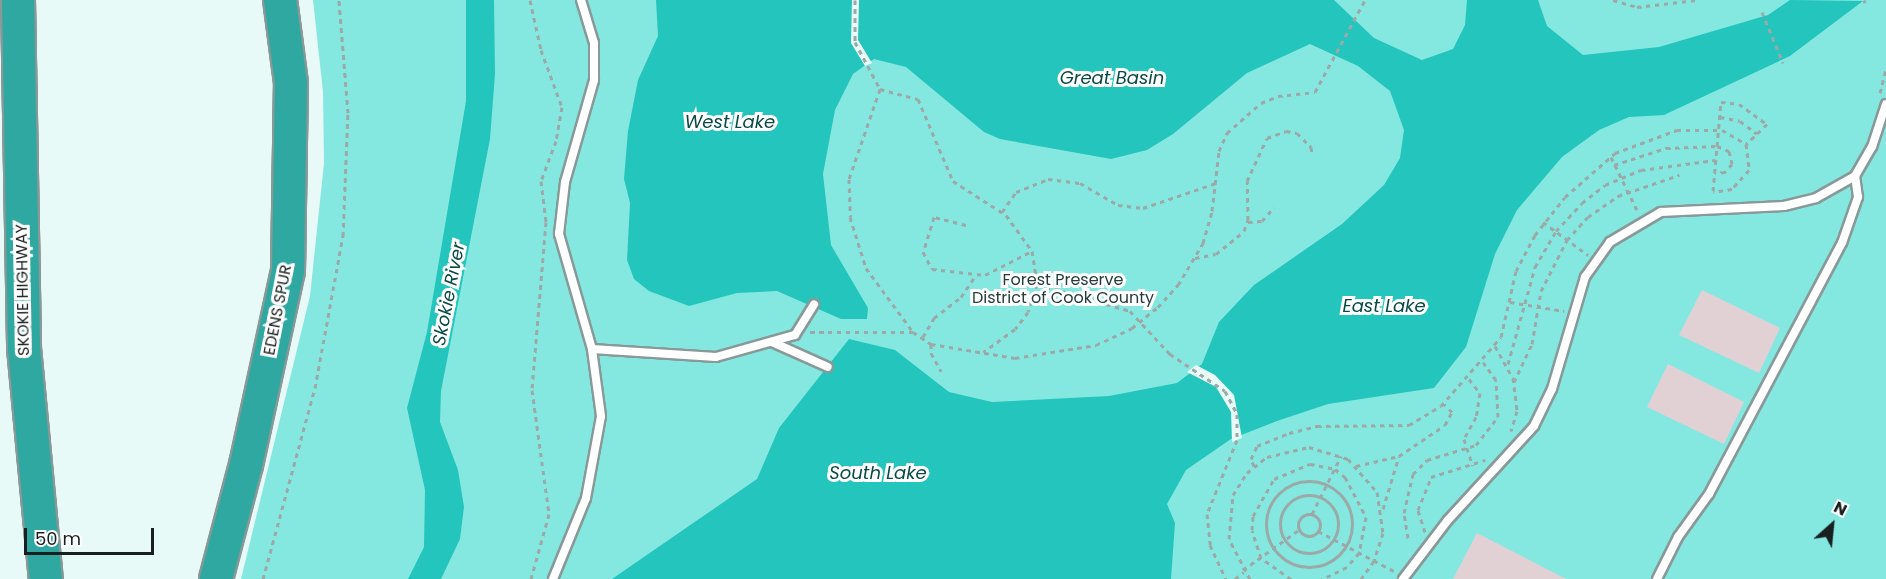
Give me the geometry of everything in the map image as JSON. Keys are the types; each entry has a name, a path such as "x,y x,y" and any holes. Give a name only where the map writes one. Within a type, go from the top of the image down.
{"highway":[{"name":"SKOKIE HIGHWAY","path":"18,0 24,348 46,579"},
{"name":"EDENS SPUR","path":"216,579 246,465 288,271 291,83 280,0"}],"lane":[{"path":"553,579 586,498 598,438 600,396 592,349 559,234 561,201 594,80 594,43 581,0"},
{"path":"1403,579 1448,520 1534,426 1552,389 1585,277 1610,242 1661,212 1803,203 1855,176 1872,147 1882,101"},
{"path":"1657,579 1709,494 1842,243 1858,197 1855,176"},
{"path":"592,349 699,358 795,335 814,304"},
{"path":"772,342 828,367"}],"path":[{"path":"263,579 315,388 343,236 348,113 339,0"},
{"path":"530,0 541,50 562,106 556,141 541,181 546,222 532,390 549,514 531,579"},
{"path":"855,0 855,42 880,88 854,158 850,217 867,268 913,332"},
{"path":"795,335 823,330 913,332 932,344 1015,358 1058,355 1096,345 1143,321 1178,285 1195,258 1210,220 1223,141 1245,116 1278,96 1316,92 1365,0"},
{"path":"1613,0 1637,7 1696,0"},
{"path":"1762,12 1783,63"},
{"path":"1882,101 1886,69"},
{"path":"880,88 918,99 953,181 1002,212 1032,252 1037,284 1023,319 983,352"},
{"path":"1724,199 1711,199 1721,102 1739,104 1767,124 1746,144"},
{"path":"1720,117 1740,122 1757,134"},
{"path":"1254,466 1251,459 1257,446 1289,433 1317,426 1409,425 1444,404 1495,346 1510,302 1516,271 1544,222 1611,158 1655,135 1718,130 1746,144"},
{"path":"1195,258 1227,247 1248,222 1247,181 1267,138 1286,131 1297,133 1311,147 1312,155"},
{"path":"1713,192 1742,182 1749,170 1746,144"},
{"path":"1614,165 1666,148 1717,146 1729,151 1732,164 1725,172 1714,173"},
{"path":"1611,158 1638,213"},
{"path":"1508,364 1517,342 1523,304 1535,267 1556,231 1594,192 1621,178 1662,164 1716,160"},
{"path":"1514,382 1532,344 1538,307 1547,276 1568,240 1588,217 1628,191 1679,175"},
{"path":"1002,212 1016,192 1048,179 1080,183 1118,205 1143,208 1216,183"},
{"path":"1248,222 1262,221 1274,207"},
{"path":"1631,216 1645,210"},
{"path":"966,225 934,217 923,256 932,269 975,276 997,271 1032,252"},
{"path":"1544,222 1588,255"},
{"path":"1584,262 1593,248"},
{"path":"923,337 934,318 961,297 975,276"},
{"path":"1037,284 1117,304 1143,321 1154,337 1181,363 1216,381 1232,403 1237,440 1215,486 1207,530 1216,562 1226,579"},
{"path":"1562,321 1566,301"},
{"path":"1510,302 1564,311"},
{"path":"932,344 941,371"},
{"path":"1495,346 1508,364 1514,382 1517,411 1507,438"},
{"path":"1408,538 1404,513 1413,474 1427,460 1467,449 1489,433 1500,407 1496,380 1483,362"},
{"path":"1469,378 1480,393 1476,417 1464,439 1473,466"},
{"path":"1356,466 1399,456 1445,425 1452,412 1444,404"},
{"path":"1250,579 1243,571 1229,539 1228,517 1233,495 1254,466 1295,448 1323,449 1341,456 1356,466 1377,492 1382,510 1383,533 1374,561 1361,579"},
{"path":"1434,524 1424,534 1418,510 1423,488 1439,472 1473,466 1490,455"},
{"path":"1300,529 1300,519 1312,514 1341,456"},
{"path":"1382,510 1399,456"},
{"path":"1291,579 1261,558 1252,530 1264,489 1300,465 1335,469 1363,504 1367,530 1359,553 1347,567 1322,579"},
{"path":"1303,480 1328,483 1342,496 1351,517 1345,546 1332,559 1312,567 1288,562 1272,549 1267,521 1274,500 1303,480"},
{"path":"1305,494 1322,495 1336,517 1332,539 1311,553 1294,550 1284,541 1281,524 1287,507 1305,494"},
{"path":"1312,514 1319,521 1318,531"},
{"path":"1235,579 1300,529"},
{"path":"1300,529 1308,535 1318,531"},
{"path":"1318,531 1394,571"},
{"path":"1393,579 1403,564"}],"green space":[{"name":"Forest Preserve District of Cook County","path":"313,0 1886,0 1886,579 241,579 310,296 324,163 323,92"}],"water":[{"name":"Skokie River","path":"466,0 494,0 495,74 490,139 441,391 440,422 458,470 464,507 460,539 441,579 408,579 424,547 425,490 407,408 427,332 466,101"},
{"path":"656,0 1334,0 1374,38 1422,60 1453,49 1465,25 1467,0 1538,0 1547,26 1583,55 1659,47 1768,15 1790,0 1863,1 1790,56 1664,115 1629,117 1599,130 1562,157 1517,210 1495,254 1466,347 1434,388 1328,404 1231,439 1186,470 1167,504 1175,523 1171,579 612,579 757,479 779,428 849,339 895,350 949,392 992,402 1109,396 1177,383 1202,364 1219,322 1254,285 1342,224 1384,185 1400,158 1404,130 1390,91 1358,66 1310,44 1247,73 1173,134 1147,150 1111,159 1000,139 984,132 906,67 874,59 853,74 835,110 823,174 831,245 868,308 867,319 841,319 777,291 737,293 689,306 649,291 634,279 627,260 630,203 624,179 628,131 638,80 658,36"}],"pier":[{"path":"852,0 859,0 858,40 872,63 865,66 851,43"},
{"path":"1196,365 1215,375 1234,395 1242,438 1232,442 1231,412 1216,387 1187,372"}],"building":[{"path":"1702,290 1780,328 1759,373 1679,335"},
{"path":"1668,364 1744,402 1724,444 1647,407"},
{"path":"1477,533 1566,579 1453,579"}],"water label":[{"name":"Great Basin","path":"1112,78"},
{"name":"West Lake","path":"730,122"},
{"name":"East Lake","path":"1384,306"},
{"name":"South Lake","path":"878,473"}]}
